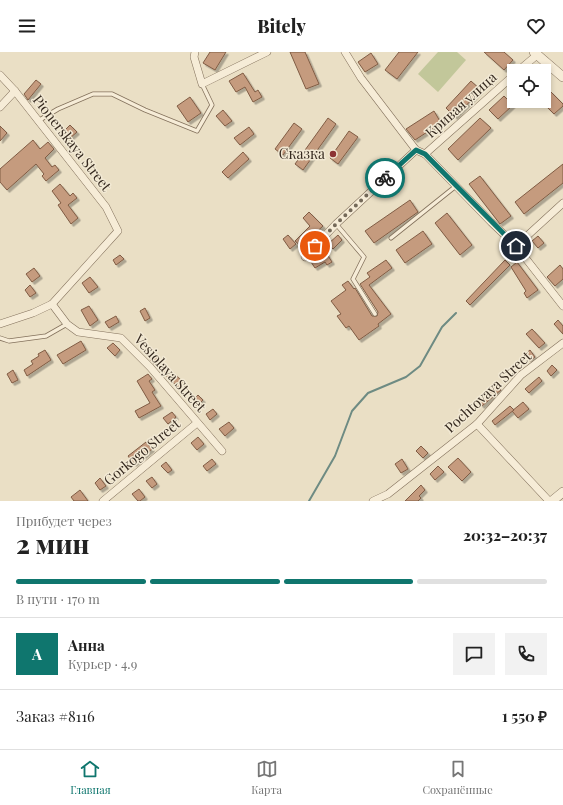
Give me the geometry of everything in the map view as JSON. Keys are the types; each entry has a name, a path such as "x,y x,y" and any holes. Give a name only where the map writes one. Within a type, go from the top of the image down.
{"street":[{"path":"195,52 194,57 202,84 267,52"},
{"path":"344,52 361,78 416,150 425,154 516,246 563,306"},
{"path":"535,53 563,77"},
{"name":"Кривая улица","path":"525,64 535,53"},
{"name":"Pionerskaya Street","path":"0,75 15,91 106,207 118,231 52,304"},
{"name":"Кривая улица","path":"425,154 507,81"},
{"path":"0,107 15,91"},
{"name":"Кривая улица","path":"305,257 336,224 416,150"},
{"path":"516,246 563,203"},
{"path":"0,324 33,313 52,304"},
{"name":"Vesiolaya Street","path":"52,304 67,324 78,332 121,338 150,367 222,451"},
{"name":"Pochtovaya Street","path":"373,501 388,494 477,424 521,375 563,343"},
{"name":"Gorkogo Street","path":"103,501 197,423"},
{"path":"477,424 550,501 563,492"}],"lane":[{"path":"38,121 58,109 93,94 112,94 145,110 197,131 212,105 202,84"},
{"path":"391,238 456,186"},
{"path":"336,224 364,257 353,278 375,314"},
{"path":"0,338 9,341 46,336 67,324"}],"green space":[{"path":"438,52 457,52 466,60 438,92 418,74"}],"building":[{"path":"210,52 226,52 215,70 203,63"},
{"path":"290,52 305,52 319,84 306,89"},
{"path":"399,52 418,52 397,79 385,70"},
{"path":"484,52 504,52 513,60 509,64 507,64 504,70"},
{"path":"371,53 378,64 365,72 358,62"},
{"path":"243,73 255,92 258,90 262,97 253,102 245,87 236,92 229,81"},
{"path":"36,80 41,84 28,100 24,94"},
{"path":"471,81 481,90 455,117 446,108"},
{"path":"551,92 563,104 563,106 554,114 548,108 551,108"},
{"path":"504,96 507,99 507,108 510,108 498,119 489,110"},
{"path":"190,97 201,113 188,122 177,106"},
{"path":"223,110 232,121 225,126 216,116"},
{"path":"434,111 441,123 415,140 406,129"},
{"path":"328,118 336,124 303,170 295,164"},
{"path":"480,118 491,128 458,160 448,149"},
{"path":"294,123 302,129 283,155 275,149"},
{"path":"70,125 77,132 69,139 62,133"},
{"path":"0,126 7,133 0,141"},
{"path":"249,127 254,134 240,145 234,138"},
{"path":"349,131 358,137 338,164 330,158"},
{"path":"33,140 40,149 48,142 54,149 45,158 52,167 55,165 59,170 46,181 42,176 44,174 36,164 7,190 0,182 0,169"},
{"path":"243,152 249,159 228,178 222,172"},
{"path":"563,164 563,183 524,214 515,202"},
{"path":"480,176 511,216 500,224 469,184"},
{"path":"60,184 70,196 73,193 77,198 68,205 78,218 71,224 58,205 61,203 52,191"},
{"path":"410,200 418,212 374,243 365,231"},
{"path":"309,212 323,226 311,237 312,239 303,248 295,241 310,226 303,218"},
{"path":"447,213 472,245 460,255 435,223"},
{"path":"423,231 432,244 405,263 396,250"},
{"path":"288,235 296,244 290,249 283,239"},
{"path":"338,235 342,240 333,249 328,244"},
{"path":"538,236 544,243 538,248 532,241"},
{"path":"325,251 332,262 327,265 325,262 315,268 311,262"},
{"path":"120,255 124,259 116,265 113,260"},
{"path":"386,260 392,268 369,285 391,314 378,324 379,326 359,340 349,326 346,328 337,316 341,314 331,301 346,290 342,285 348,281 354,289 355,288 372,316 377,316 378,312 360,284 370,277 367,273"},
{"path":"505,260 510,265 470,305 466,301"},
{"path":"517,262 538,290 527,298 524,293 526,291 511,267"},
{"path":"560,265 563,269 563,279 555,286 547,277"},
{"path":"34,268 40,276 32,282 26,274"},
{"path":"90,277 98,287 89,293 82,283"},
{"path":"30,285 36,293 30,297 25,290"},
{"path":"89,306 98,320 90,326 81,310"},
{"path":"145,308 150,318 145,321 140,311"},
{"path":"116,316 119,322 109,328 105,322"},
{"path":"558,320 563,326 563,334 554,324"},
{"path":"532,329 545,343 539,348 526,334"},
{"path":"81,341 86,350 63,364 57,355"},
{"path":"113,343 120,350 115,356 107,348"},
{"path":"45,350 51,360 27,376 24,370 33,364 31,361 39,356 38,354"},
{"path":"530,350 535,357 530,361 525,354"},
{"path":"155,355 162,366 164,364 184,383 179,388 151,361 150,359"},
{"path":"552,365 557,370 551,376 547,371"},
{"path":"13,370 18,380 12,383 7,374"},
{"path":"148,374 152,379 149,381 155,390 152,392 161,406 139,418 135,411 150,403 137,381"},
{"path":"539,377 542,381 529,393 525,389"},
{"path":"494,383 501,390 482,406 478,402 488,392 486,390"},
{"path":"198,395 203,400 197,406 192,401"},
{"path":"523,402 529,409 518,418 512,411"},
{"path":"510,406 514,410 495,425 492,421"},
{"path":"213,409 217,414 210,420 206,414"},
{"path":"172,412 176,417 168,424 163,418"},
{"path":"229,422 234,428 225,436 219,429"},
{"path":"198,437 204,444 197,450 191,443"},
{"path":"146,442 152,449 134,464 128,456"},
{"path":"421,446 428,453 423,458 416,451"},
{"path":"458,458 471,472 462,481 448,467"},
{"path":"212,459 216,464 207,471 203,466"},
{"path":"402,459 408,469 401,473 395,464"},
{"path":"166,462 172,470 168,473 161,466"},
{"path":"438,466 444,472 435,480 430,474"},
{"path":"152,477 157,484 152,488 146,481"},
{"path":"100,478 106,486 100,490 95,483"},
{"path":"421,485 425,490 419,496 421,498 418,501 405,501"},
{"path":"139,489 145,497 138,501 132,494"},
{"path":"80,490 88,501 74,501 71,497"}],"waterway":[{"path":"309,501 335,456 352,411 368,393 406,377 420,366 442,327 456,313"}],"way so far":[{"path":"315,246 385,178"}],"place":[{"name":"Сказка","path":"333,154"}],"route":[{"path":"385,178 416,150 425,154 516,246"}]}
